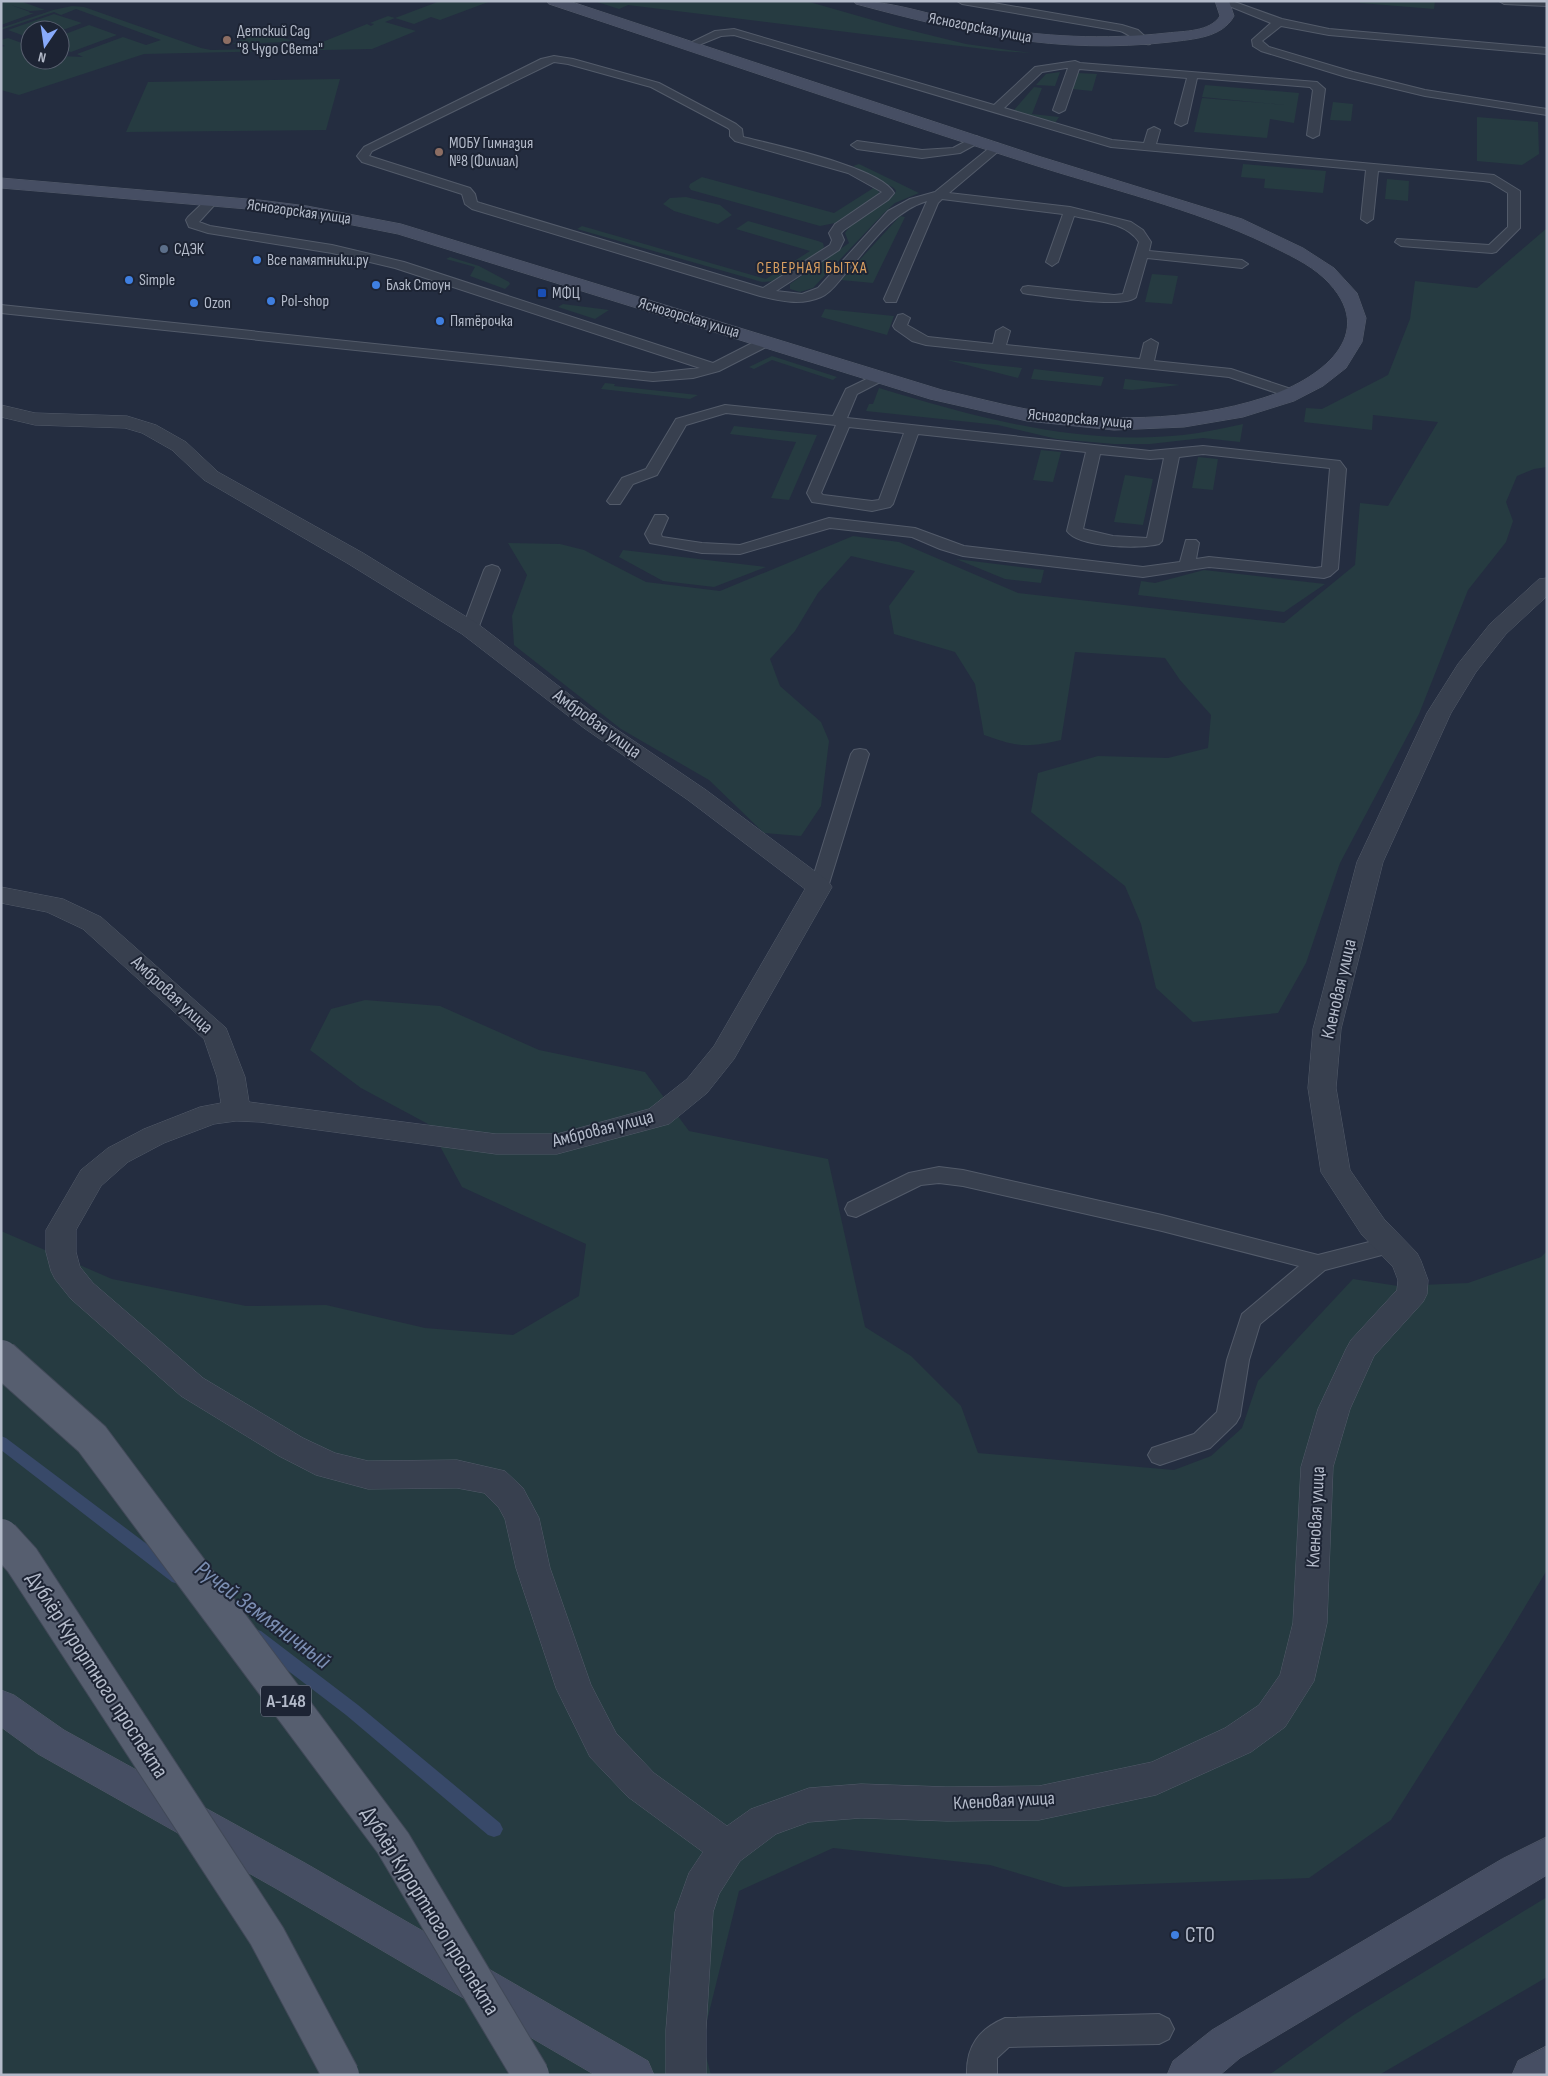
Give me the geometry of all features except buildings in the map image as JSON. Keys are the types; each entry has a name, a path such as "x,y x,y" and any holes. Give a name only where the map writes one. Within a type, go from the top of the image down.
{"main road":[{"name":"Дублёр Курортного проспекта","path":"1,1358 92,1439 387,1835 531,2075"},
{"name":"Дублёр Курортного проспекта","path":"1,1537 22,1560 267,1936 341,2075"}],"street":[{"name":"Ясногорская улица","path":"1,183 307,211 400,229 936,395 1027,415 1114,424 1184,421 1243,411 1292,394 1316,382 1339,364 1353,342 1356,318 1348,294 1328,272 1297,252 1236,223 997,147 554,1"},
{"name":"Ясногорская улица","path":"861,1 950,25 1013,37 1069,43 1107,44 1146,42 1190,35 1217,27 1226,20 1227,16 1222,1"},
{"name":"Амбровая улица","path":"1,412 35,419 127,422 149,428 178,446 211,476 355,558 470,629 592,724 697,795 819,887 724,1052 697,1086 659,1117 557,1144 496,1144 260,1112 236,1112 231,1077 216,1036 169,992 92,922 54,906 1,895"},
{"name":"Кленовая улица","path":"686,2075 686,2030 694,1912 703,1886 727,1848 764,1822 810,1805 861,1801 948,1804 1039,1803 1156,1778 1238,1740 1272,1716 1296,1681 1310,1624 1317,1467 1334,1409 1362,1349 1412,1294 1413,1280 1406,1261 1373,1227 1336,1172 1330,1147 1322,1088 1327,1029 1370,862 1440,713 1466,669 1498,628 1547,584"},
{"path":"236,1112 210,1114 154,1136 118,1155 91,1178 61,1230 61,1252 66,1270 82,1291 192,1387 298,1451 328,1466 368,1475 458,1474 493,1481 511,1498 522,1518 534,1568 574,1688 603,1745 641,1785 727,1848"},
{"path":"1,1706 51,1742 292,1876 634,2075"},
{"path":"1187,2075 1226,2044 1531,1864"},
{"path":"1532,2075 1547,2066"}],"lane":[{"path":"962,1 1027,14 1122,28 1134,32 1146,42"},
{"path":"1222,1 1279,22 1329,32 1547,51"},
{"path":"1504,1 1547,2"},
{"path":"1279,22 1257,40 1258,44 1265,49 1350,74 1426,93 1547,112"},
{"path":"689,46 718,33 734,32 1112,144 1372,167 1431,167 1489,178 1513,189 1514,228 1494,248 1487,250 1401,242"},
{"path":"765,293 835,247 838,240 835,233 840,227 884,197 888,192 886,189 852,170 739,139 736,136 736,129 655,85 562,60 545,61 364,152 363,156 366,159 466,191 469,194 471,204 476,206 765,293 791,298 815,296 823,291 892,214 905,204 924,197 939,195 1070,211 1128,225 1139,233 1144,242 1130,297 1114,299 1028,290"},
{"path":"995,110 1041,68 1075,64 1305,83 1318,86 1320,89 1313,136"},
{"path":"1059,110 1075,64"},
{"path":"1181,123 1193,74"},
{"path":"1065,130 1070,118"},
{"path":"1149,147 1154,130"},
{"path":"857,145 922,154 956,151 976,140"},
{"path":"1240,155 1243,142"},
{"path":"891,299 932,202 997,147"},
{"path":"1339,164 1340,151"},
{"path":"1367,219 1372,167"},
{"path":"212,201 192,220 193,224 208,229 332,249 399,265 714,368"},
{"path":"1052,262 1070,211"},
{"path":"1142,254 1242,264"},
{"path":"1,309 628,375 694,374 714,368 766,342"},
{"path":"903,318 900,326 921,340 1238,374 1292,394"},
{"path":"998,349 1003,331"},
{"path":"1146,364 1151,343"},
{"path":"879,377 851,392 814,493 817,498 872,506 885,504 913,429"},
{"path":"615,501 627,481 648,474 655,469 678,426 686,421 725,409 1150,455 1212,450 1328,462 1335,464 1339,469 1328,572 1314,573 1222,562 1143,572 1020,550 954,550 916,528 829,522 749,548 727,550 655,540 653,534 660,518"},
{"path":"1094,449 1075,531 1086,536 1139,543 1154,541 1172,454"},
{"path":"1187,565 1191,543"},
{"path":"470,629 492,570"},
{"path":"819,887 860,754"},
{"path":"856,1209 917,1178 939,1176 963,1178 1162,1223 1318,1263"},
{"path":"1160,1455 1202,1441 1228,1416 1238,1360 1250,1320 1318,1263 1389,1245"},
{"path":"982,2075 981,2062 989,2042 1005,2033 1159,2029"}],"green space":[{"path":"1,1 20,1 45,10 30,11 11,5 29,13 34,13 1,25 1,4 4,2"},
{"path":"440,1 491,1 440,20 431,17 414,24 395,18"},
{"path":"594,1 806,1 966,44 1031,53 1000,51 628,5 619,9"},
{"path":"1360,1 1435,1 1434,9 1360,3"},
{"path":"72,6 84,7 211,50 300,48 325,41 367,24 371,26 374,24 370,23 388,16 395,18 385,22 416,31 372,49 144,54 19,95 1,90 1,47 5,46 1,44 1,40 8,38 20,42 20,70 70,70 70,56 83,57 77,54 123,37 146,45 161,40 76,9 61,15 54,12 30,20 24,20"},
{"path":"54,14 82,23 70,27 70,20 37,20"},
{"path":"20,21 20,24 1,30 1,28"},
{"path":"89,25 117,35 71,52 70,32"},
{"path":"20,26 20,34 8,30"},
{"path":"263,34 291,40 286,42 232,44 249,36"},
{"path":"1060,72 1055,86 1036,85 1046,74"},
{"path":"1078,73 1097,74 1092,91 1072,89"},
{"path":"340,79 326,130 126,132 148,82"},
{"path":"1205,85 1299,93 1294,123 1270,119 1267,138 1194,132 1202,98 1286,105 1202,97"},
{"path":"1034,87 1042,88 1032,114 1059,117 1055,123 1020,114 1014,110"},
{"path":"1333,102 1353,104 1351,121 1330,120"},
{"path":"1477,117 1538,122 1539,154 1522,165 1477,161"},
{"path":"859,164 919,193 895,203 813,288 800,292 790,289 790,284 849,243 845,233 851,225 894,195 896,191 894,188 853,166"},
{"path":"1243,164 1326,171 1323,193 1264,188 1265,179 1241,177"},
{"path":"702,177 834,213 875,187 879,192 878,195 835,223 820,226 691,190 690,184"},
{"path":"1387,179 1409,181 1408,201 1385,199"},
{"path":"686,197 720,205 732,215 718,224 674,211 663,204 670,198"},
{"path":"900,216 905,217 873,283 841,280"},
{"path":"748,221 818,241 823,243 824,247 821,251 776,281 762,282 577,229 582,226 766,279 810,251 736,229"},
{"path":"1547,228 1547,467 1534,469 1517,476 1506,502 1513,521 1506,542 1468,590 1419,714 1340,863 1306,963 1278,1013 1193,1022 1156,988 1141,924 1125,886 1031,812 1038,773 1098,756 1168,758 1208,748 1211,715 1180,680 1165,658 1075,652 1061,740 1022,745 996,739 984,735 975,684 955,652 894,634 889,606 915,571 851,556 818,593 795,631 770,659 780,686 821,722 829,741 821,806 801,836 764,833 709,780 621,729 514,645 512,616 527,575 508,543 560,544 584,550 646,582 720,591 853,536 899,542 1018,593 1284,623 1355,565 1360,503 1388,506 1438,422 1373,415 1372,430 1304,422 1306,408 1322,409 1388,375 1410,319 1415,281 1477,288"},
{"path":"450,257 479,266 510,284 505,289 470,276 475,267 446,259"},
{"path":"1152,274 1178,276 1172,304 1145,302"},
{"path":"563,304 609,310 595,319 558,307"},
{"path":"825,309 894,316 887,335 821,317"},
{"path":"772,356 837,377 833,380 772,360 754,369 749,367"},
{"path":"947,360 1022,368 1018,378"},
{"path":"1034,369 1104,377 1101,386 1031,379"},
{"path":"1125,379 1180,385 1132,390 1123,389"},
{"path":"605,383 615,384 614,386 698,395 690,399 601,389"},
{"path":"879,388 991,419 1067,433 1106,437 1190,434 1243,424 1240,442 1203,438 1150,444 1114,444 1057,439 998,425 866,411 869,404 873,404"},
{"path":"734,426 817,435 789,500 771,498 796,442 730,434"},
{"path":"1041,450 1061,452 1053,482 1033,480"},
{"path":"1198,457 1218,459 1213,490 1192,488"},
{"path":"1125,475 1153,479 1143,525 1114,522"},
{"path":"623,550 766,567 714,587 663,581 619,557"},
{"path":"956,559 1044,570 1041,583 1005,579"},
{"path":"1204,570 1325,584 1284,612 1138,595 1141,581 1155,583"},
{"path":"365,1000 440,1006 539,1050 645,1072 689,1131 828,1159 865,1327 911,1356 961,1406 978,1453 1174,1470 1211,1456 1242,1428 1258,1381 1353,1279 1398,1286 1468,1283 1541,1257 1547,1251 1547,1570 1391,1820 1309,1878 1064,1887 990,1865 833,1848 739,1891 702,2041 711,2075 1,2075 1,1231 112,1279 246,1306 326,1305 425,1328 513,1335 579,1296 586,1244 462,1187 428,1124 361,1088 310,1050 331,1009"},
{"path":"1547,1897 1547,1977 1379,2075 1269,2075 1352,2016"}],"waterway":[{"name":"Ручей Земляничный","path":"1,1442 178,1577"},
{"name":"Ручей Земляничный","path":"255,1636 352,1710 494,1829"}],"place":[{"name":"Детский Сад \"8 Чудо Света\"","path":"227,40"},
{"name":"МОБУ Гимназия №8 (Филиал)","path":"439,152"},
{"name":"СДЭК","path":"164,249"},
{"name":"Все памятники.ру","path":"257,260"},
{"name":"Simple","path":"129,280"},
{"name":"Блэк Стоун","path":"376,285"},
{"name":"МФЦ","path":"542,293"},
{"name":"Pol-shop","path":"271,301"},
{"name":"Ozon","path":"194,303"},
{"name":"Пятёрочка","path":"440,321"},
{"name":"СТО","path":"1175,1935"}],"district":[{"name":"СЕВЕРНАЯ БЫТХА","path":"812,268"}]}
